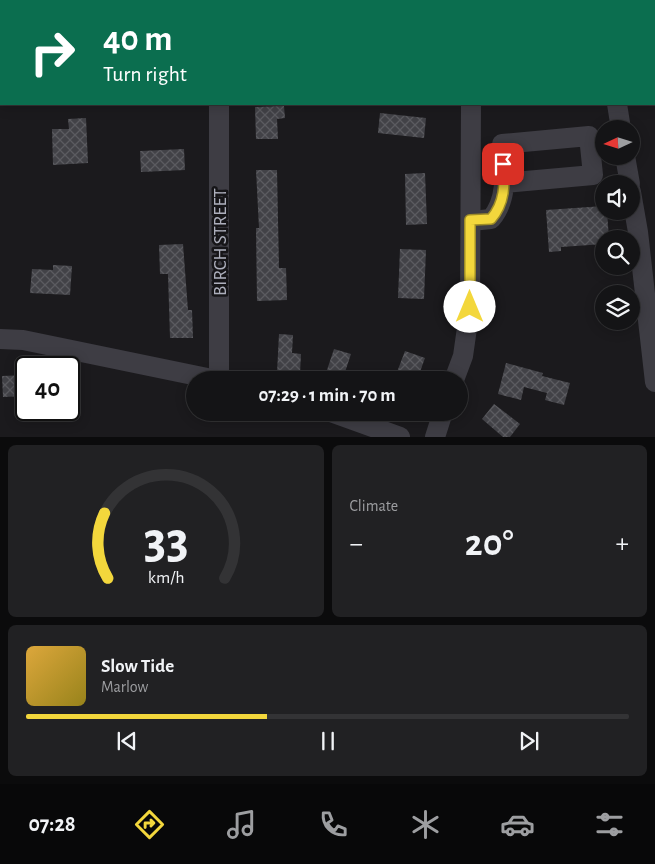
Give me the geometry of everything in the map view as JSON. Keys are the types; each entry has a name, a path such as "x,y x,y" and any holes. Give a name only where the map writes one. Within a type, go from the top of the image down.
{"street":[{"name":"BIRCH STREET","path":"218,371 219,105"},
{"path":"457,371 462,356 470,307 471,105"},
{"path":"617,105 620,120"},
{"path":"470,220 491,219 498,211 504,183 502,144 589,136 593,176 504,183"},
{"path":"636,220 655,382"},
{"path":"0,339 23,340 186,373"},
{"path":"357,421 400,436"},
{"path":"435,436 440,421"}],"building":[{"path":"284,106 285,118 277,119 278,139 256,139 255,107"},
{"path":"380,113 426,118 424,138 378,133"},
{"path":"86,118 88,163 53,165 52,129 69,129 68,119"},
{"path":"184,149 185,170 141,172 140,151"},
{"path":"256,170 277,170 279,268 286,268 287,300 257,301 256,228 259,228"},
{"path":"425,173 427,224 406,225 405,174"},
{"path":"595,207 595,220 608,220 608,230 595,230 595,245 561,247 561,251 549,252 546,210"},
{"path":"183,244 188,310 192,310 193,338 170,338 168,274 160,274 159,245"},
{"path":"400,249 426,250 424,299 398,298"},
{"path":"53,265 72,266 70,295 30,293 32,269 53,270"},
{"path":"279,334 293,335 292,353 301,354 300,371 277,371"},
{"path":"334,349 351,354 345,371 327,370"},
{"path":"405,351 425,358 420,371 397,371"},
{"path":"506,363 543,373 542,376 570,383 564,405 545,400 547,393 524,387 521,400 498,394"},
{"path":"15,375 15,396 3,397 2,376"},
{"path":"494,404 520,424 510,437 503,437 482,419"}],"route":[{"path":"470,307 470,220 491,219 498,211 504,183 503,164"}]}
